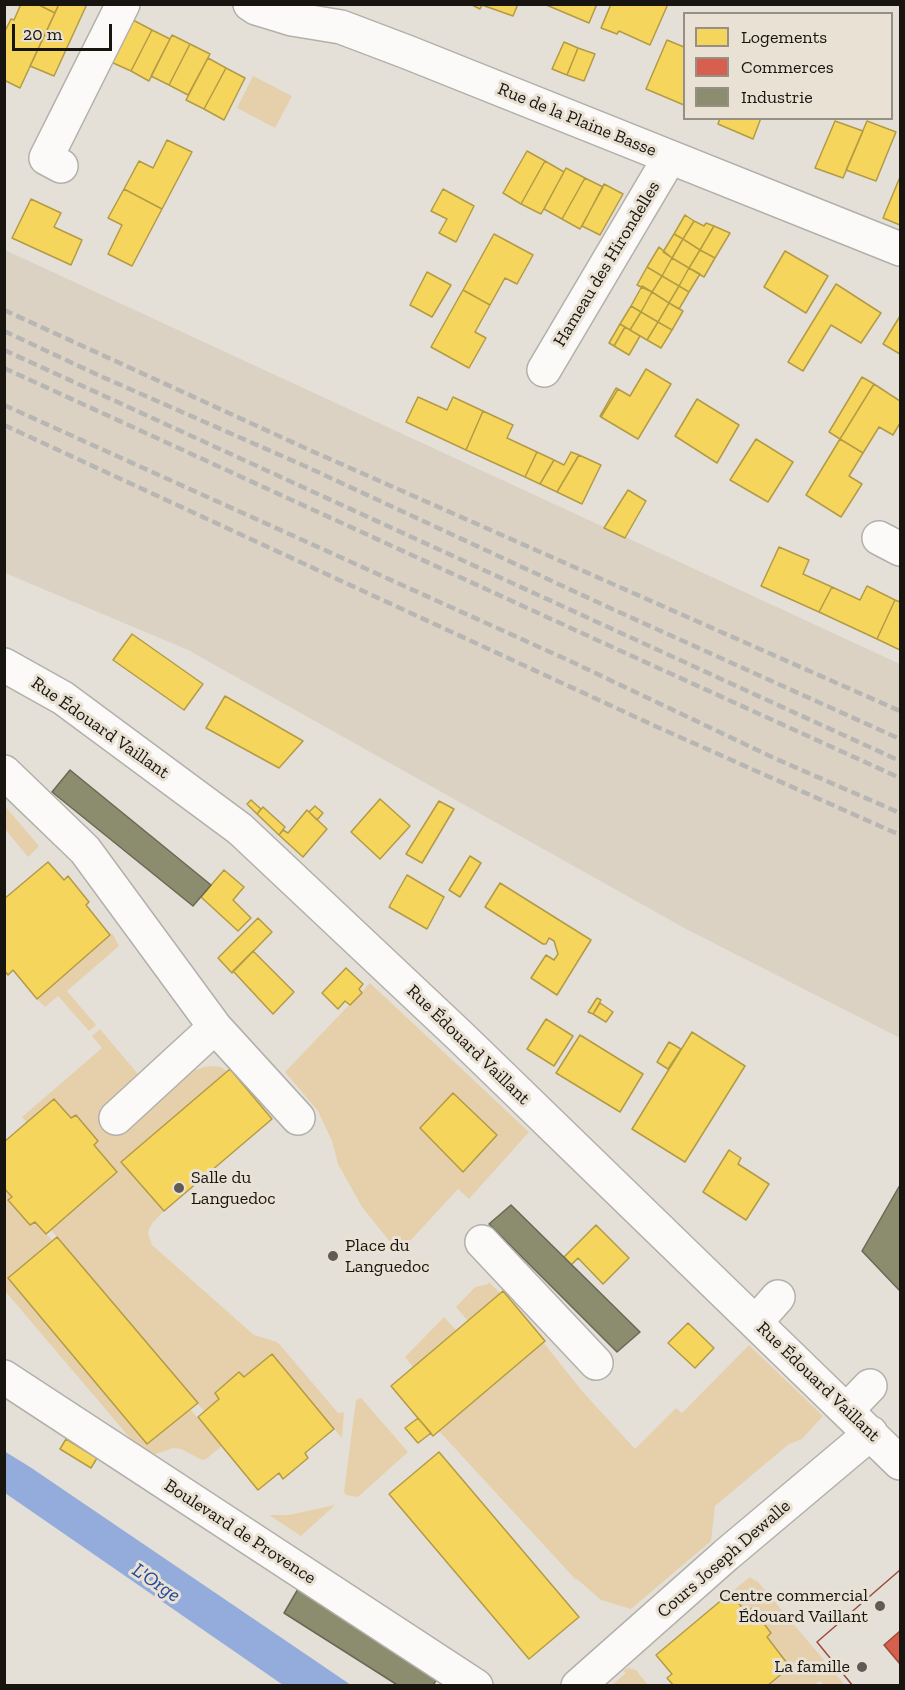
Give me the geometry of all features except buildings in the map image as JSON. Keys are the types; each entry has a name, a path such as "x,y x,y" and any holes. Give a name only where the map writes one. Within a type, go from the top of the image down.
{"street":[{"path":"61,166 46,158 123,4"},
{"name":"Rue de la Plaine Basse","path":"250,4 292,19 341,27 900,249"},
{"name":"Hameau des Hirondelles","path":"544,370 670,158"},
{"name":"Rue Édouard Vaillant","path":"4,665 63,698 240,829 453,1029 900,1463"},
{"path":"4,772 84,850 215,1027 298,1118"},
{"path":"116,1118 215,1027"},
{"path":"482,1242 596,1363"},
{"path":"756,1322 778,1297"},
{"name":"Boulevard de Provence","path":"4,1377 476,1686"},
{"path":"847,1410 870,1386"},
{"name":"Cours Joseph Dewalle","path":"578,1686 726,1555 871,1433"}],"shaded area":[{"path":"253,76 292,96 275,128 237,108"},
{"path":"5,250 900,664 900,1038 686,929 188,650 5,573"},
{"path":"4,805 39,846 28,857 5,829"},
{"path":"112,933 119,946 67,991 96,1025 89,1031 58,996 45,1007 37,999"},
{"path":"370,983 529,1132 469,1199 458,1189 399,1253 362,1207 338,1164 332,1141 318,1111 285,1072"},
{"path":"100,1029 143,1080 191,1064 196,1070 213,1066 227,1071 125,1166 164,1211 149,1229 152,1245 254,1335 277,1342 281,1346 338,1413 344,1412 342,1438 334,1429 244,1377 240,1372 215,1393 219,1399 204,1411 51,1230 117,1172 94,1145 76,1115 71,1118 54,1099 27,1123 22,1117 102,1048 92,1036"},
{"path":"4,1188 12,1197 8,1201 30,1225 35,1222 52,1240 8,1279 147,1444 190,1409 222,1446 206,1459 202,1460 181,1449 173,1448 153,1455 141,1451 5,1291"},
{"path":"489,1282 500,1293 468,1321 456,1307 475,1287"},
{"path":"444,1317 456,1330 413,1367 405,1357"},
{"path":"543,1342 582,1391 635,1449 676,1408 682,1413 749,1345 823,1416 802,1439 789,1444 715,1506 711,1541 631,1609 601,1600 576,1580 439,1431"},
{"path":"361,1398 408,1452 358,1497 346,1495 344,1492 356,1400"},
{"path":"335,1505 301,1536 269,1515 289,1515"},
{"path":"750,1577 758,1582 845,1685 824,1685 820,1681 814,1685 767,1685 767,1637 771,1633 752,1608 746,1612 730,1593"},
{"path":"628,1668 636,1670 648,1685 612,1685 626,1673 623,1671"}],"water":[{"name":"L'Orge","path":"4,1451 351,1685 283,1685 5,1493"}],"railway":[{"path":"4,310 305,448 900,711"},
{"path":"4,331 900,739"},
{"path":"4,350 900,761"},
{"path":"4,368 900,778"},
{"path":"4,405 570,661 774,758 900,813"},
{"path":"4,425 655,726 900,835"}],"place":[{"name":"Salle du Languedoc","path":"179,1188"},
{"name":"Place du Languedoc","path":"333,1256"},
{"name":"Centre commercial Édouard Vaillant","path":"880,1606"},
{"name":"La famille","path":"862,1667"}]}
